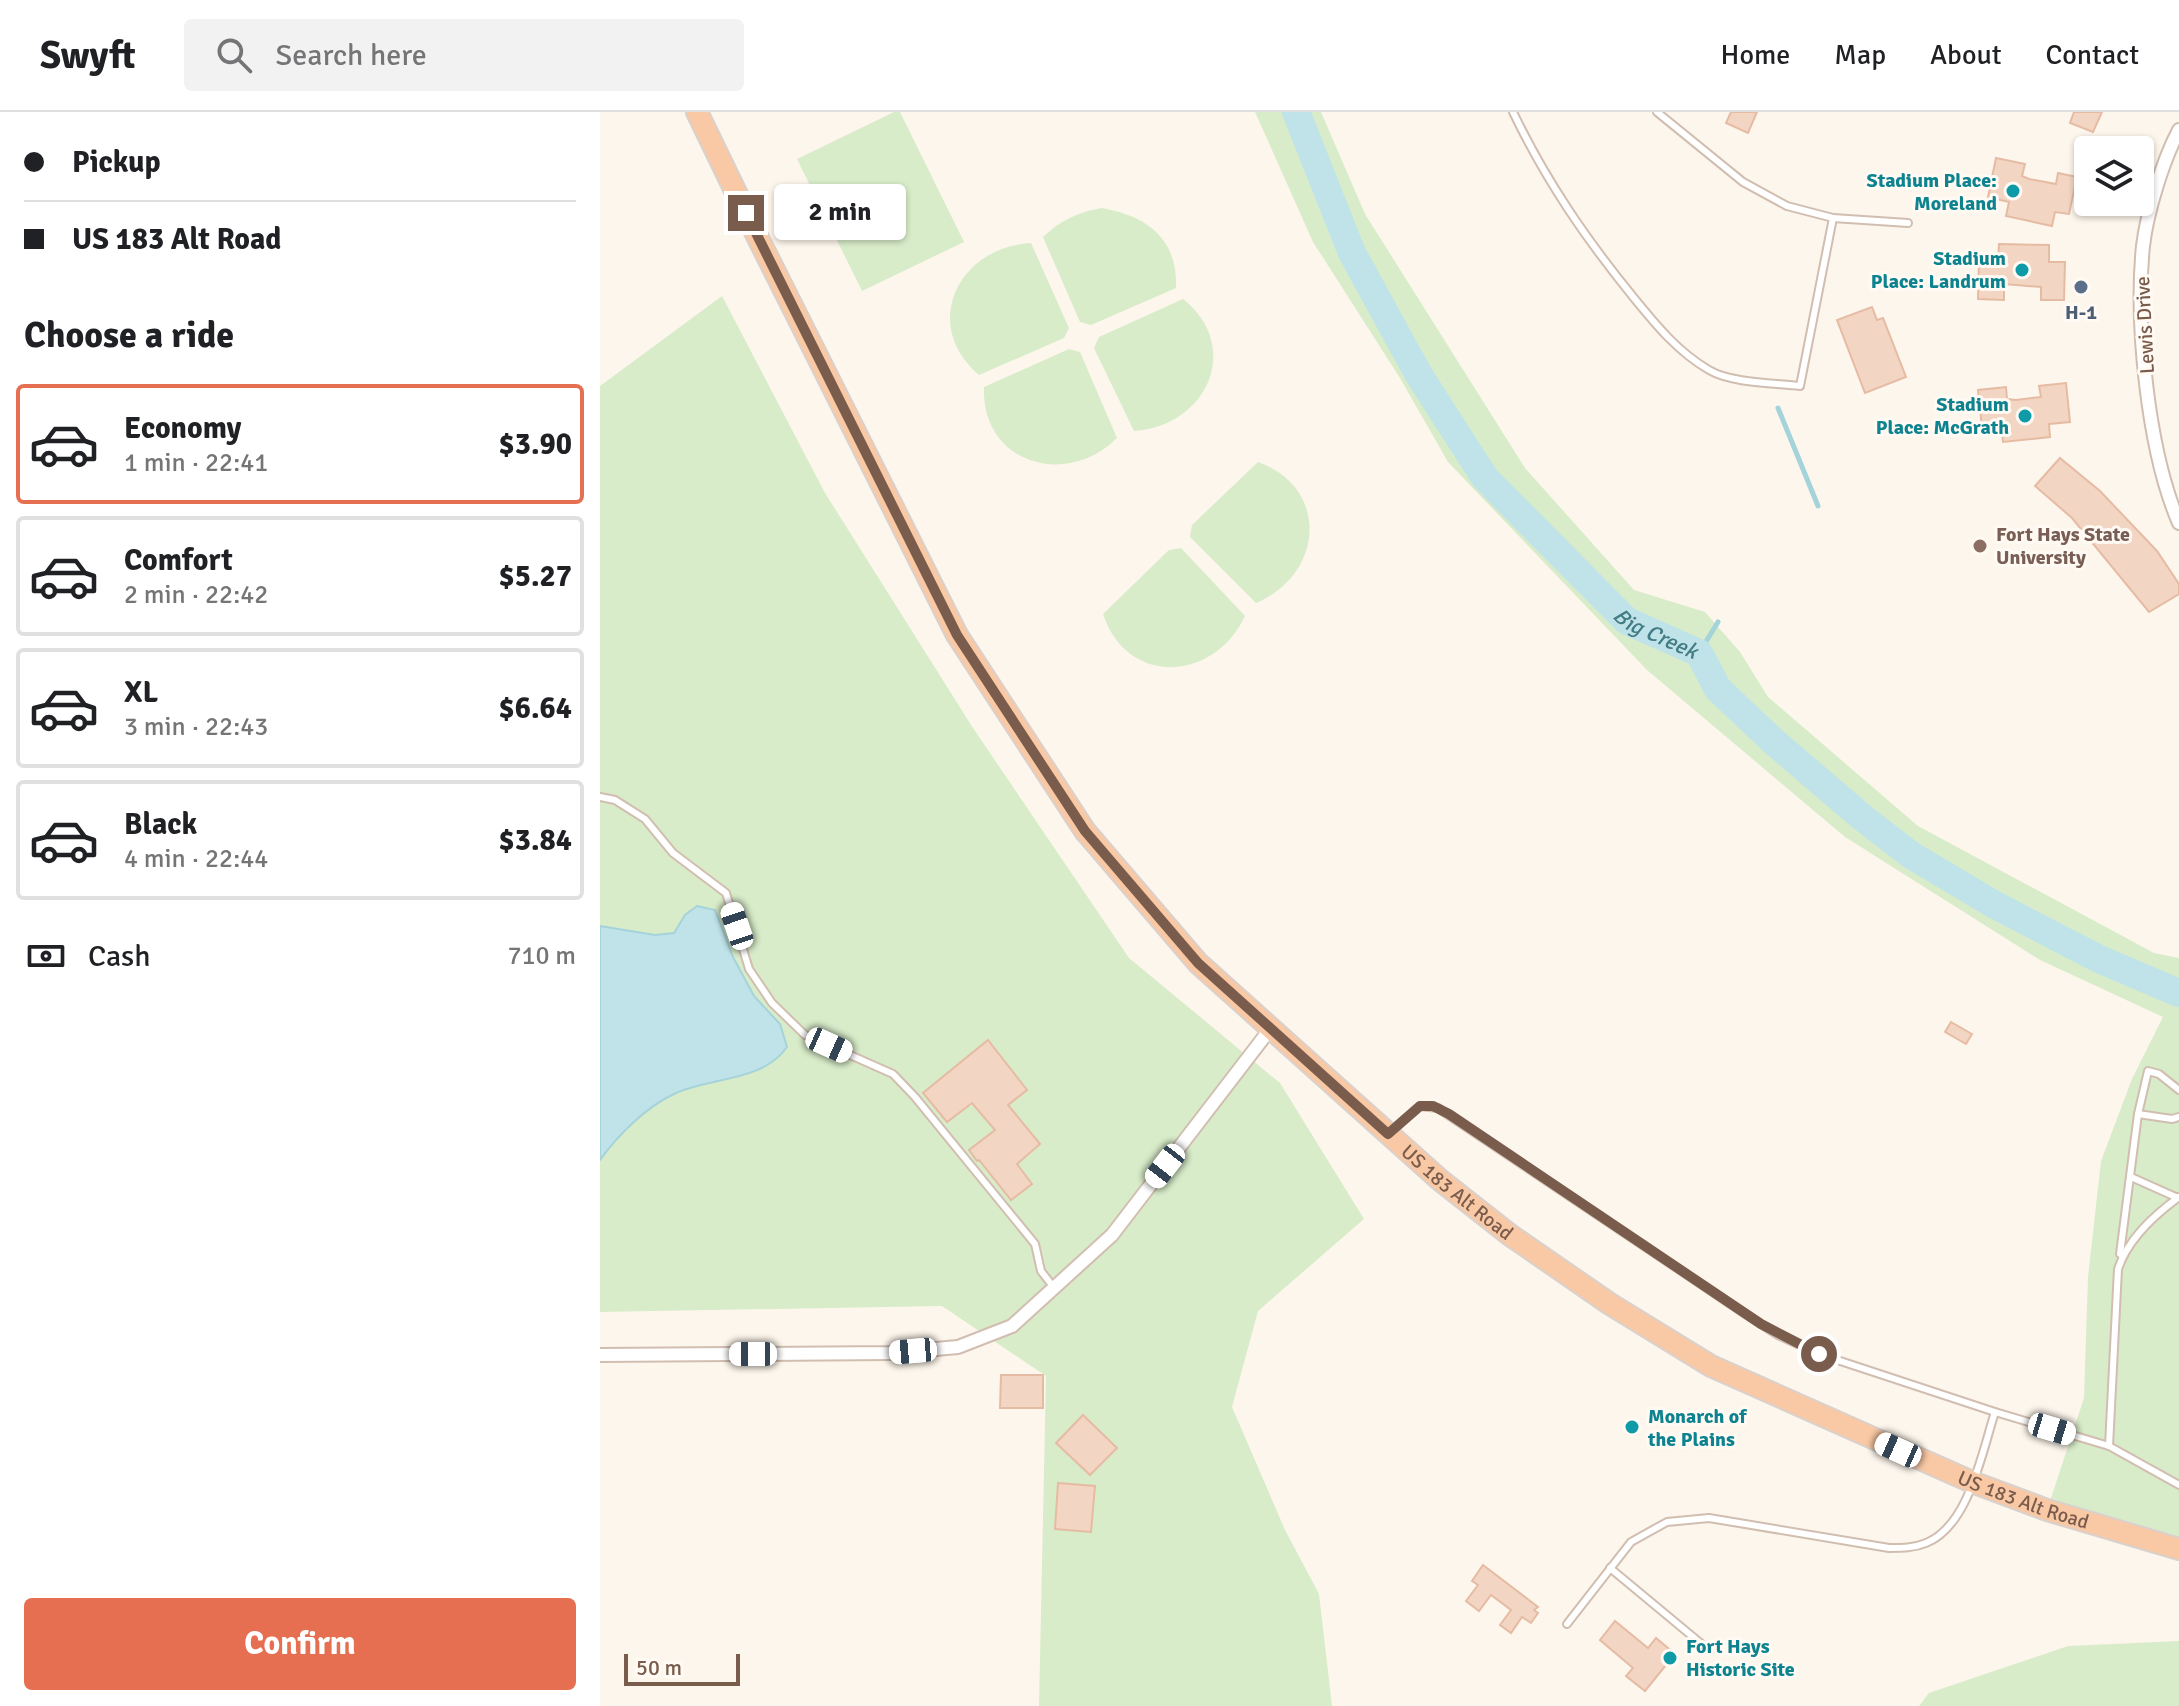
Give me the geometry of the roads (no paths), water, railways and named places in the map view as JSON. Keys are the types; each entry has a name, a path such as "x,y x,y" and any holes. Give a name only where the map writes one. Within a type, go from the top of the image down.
{"highway":[{"name":"US 183 Alt Road","path":"697,112 965,648 1085,831 1198,963 1440,1180 1510,1235 1610,1304 1711,1366 1972,1482 2047,1510 2179,1549"}],"street":[{"name":"Lewis Drive","path":"2179,130 2156,194 2143,244 2141,320 2154,433 2170,502 2179,523"},
{"path":"600,1355 891,1353 958,1347 1012,1326 1112,1235 1271,1028"}],"lane":[{"path":"1513,112 1534,155 1589,243 1670,341 1711,371 1744,380 1800,386 1833,218"},
{"path":"1657,112 1743,182 1787,206 1833,218 1908,223"},
{"path":"1665,118 1672,112"},
{"path":"600,797 615,800 645,819 673,853 726,893 749,969 772,1003 805,1035 893,1074 915,1097 1035,1244 1041,1271 1055,1289"},
{"path":"2109,1446 2118,1269 2138,1114 2148,1071 2159,1074 2179,1090"},
{"path":"1388,1134 1412,1110 1420,1106 1433,1106 1778,1335 1819,1354 2109,1446 2179,1485"},
{"path":"2138,1114 2172,1119 2179,1117"},
{"path":"2118,1269 2132,1240 2179,1197 2131,1177"},
{"path":"1567,1624 1631,1542 1667,1522 1694,1518 1739,1522 1889,1548 1916,1546 1936,1538 1952,1524 1964,1503 1995,1412"},
{"path":"1610,1568 1710,1651"}],"water":[{"path":"697,906 715,910 733,957 754,996 780,1024 787,1047 764,1067 688,1089 653,1106 633,1122 600,1160 600,926 655,935 674,933 685,915"}],"waterway":[{"name":"Big Creek","path":"1296,112 1352,253 1419,375 1485,478 1627,621 1699,653 1718,689 1773,741 1911,855 1995,905 2099,959 2179,993"},
{"path":"1778,408 1818,506"},
{"path":"1699,653 1718,622"}],"place":[{"name":"Stadium Place: Moreland","path":"2013,191"},
{"name":"Stadium Place: Landrum","path":"2022,270"},
{"name":"H-1","path":"2081,287"},
{"name":"Stadium Place: McGrath","path":"2025,416"},
{"name":"Fort Hays State University","path":"1980,546"},
{"name":"Monarch of the Plains","path":"1632,1427"},
{"name":"Fort Hays Historic Site","path":"1670,1658"}]}
